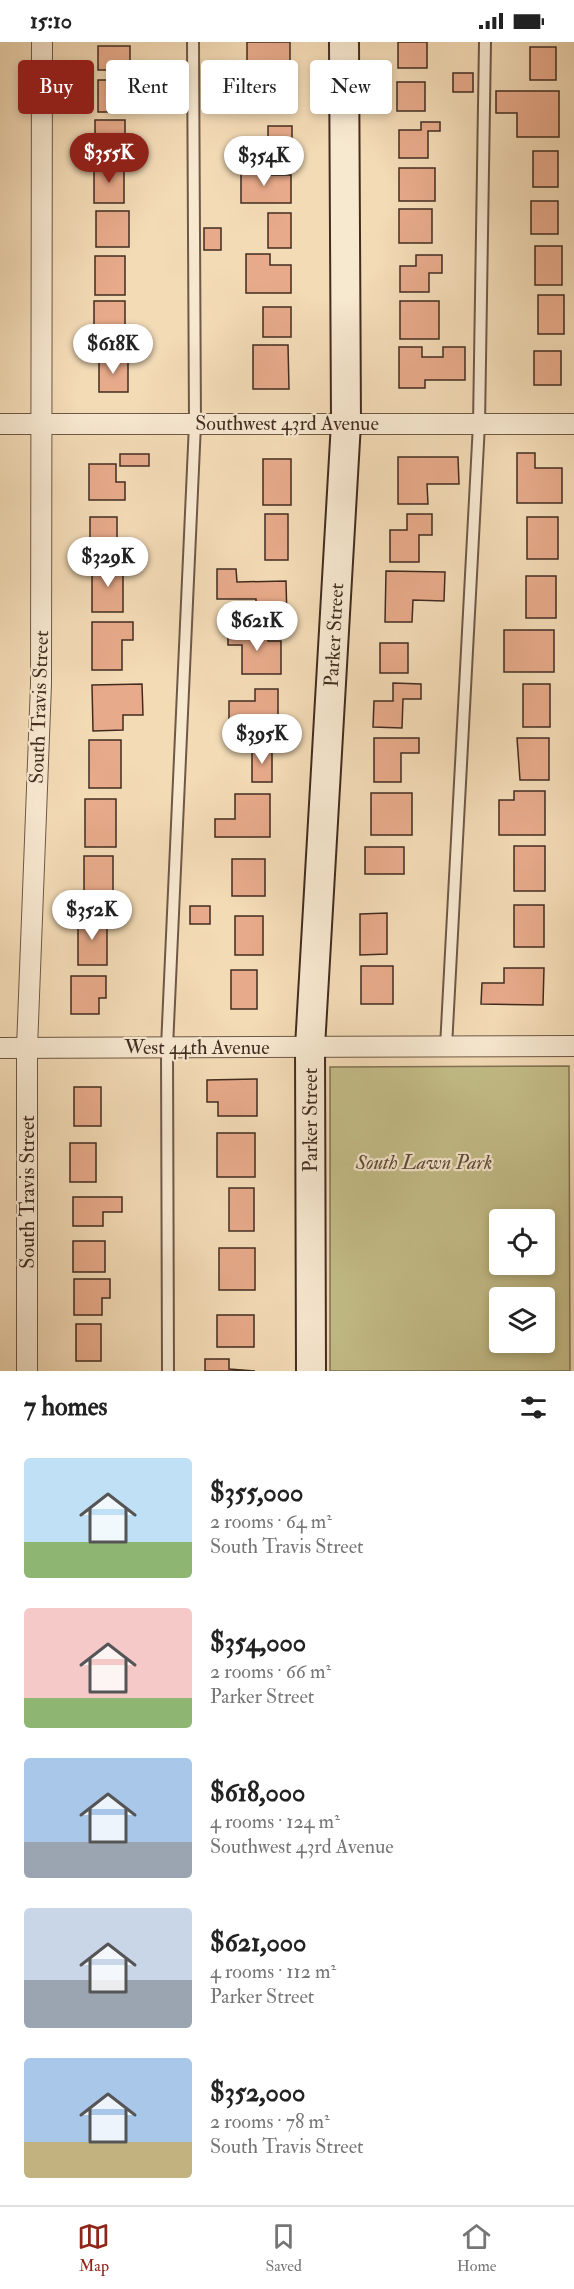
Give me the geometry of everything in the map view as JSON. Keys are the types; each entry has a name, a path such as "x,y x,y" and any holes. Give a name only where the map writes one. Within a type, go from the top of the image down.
{"main road":[{"name":"Parker Street","path":"311,1371 310,1047 346,423 344,42"}],"street":[{"name":"South Travis Street","path":"27,1371 27,1048 41,684 42,42"},
{"name":"Southwest 43rd Avenue","path":"0,424 574,424"},
{"name":"West 44th Avenue","path":"0,1048 574,1046"}],"lane":[{"path":"168,1371 168,1047 195,424 193,42"},
{"path":"446,1047 479,424 485,42"}],"green space":[{"name":"South Lawn Park","path":"569,1066 570,1371 330,1371 330,1067"}],"building":[{"path":"247,42 290,42 290,60 247,60"},
{"path":"398,42 427,42 427,68 398,68"},
{"path":"98,46 130,46 130,60 106,60 106,70 98,70"},
{"path":"530,47 556,47 556,80 530,80"},
{"path":"453,73 473,73 473,92 453,92"},
{"path":"98,80 106,80 106,112 98,112"},
{"path":"397,82 425,82 425,111 397,111"},
{"path":"496,91 559,91 559,137 517,137 517,113 496,113"},
{"path":"95,120 125,120 125,158 95,158"},
{"path":"421,122 440,122 440,131 428,131 428,158 399,158 399,130 421,130"},
{"path":"268,126 292,126 292,156 268,156"},
{"path":"533,151 558,151 558,187 533,187"},
{"path":"94,165 124,165 124,203 94,203"},
{"path":"241,166 265,166 265,175 291,175 291,203 241,203"},
{"path":"399,168 435,168 435,201 399,201"},
{"path":"531,201 558,201 558,234 531,234"},
{"path":"399,209 432,209 432,243 399,243"},
{"path":"96,211 129,211 129,247 96,247"},
{"path":"268,213 291,213 291,248 268,248"},
{"path":"204,228 221,228 221,250 204,250"},
{"path":"535,246 562,246 562,285 535,285"},
{"path":"246,254 270,254 270,265 291,265 291,293 246,293"},
{"path":"416,255 442,255 442,273 429,273 429,292 400,292 400,266 416,266"},
{"path":"95,256 125,256 125,295 95,295"},
{"path":"538,295 564,295 564,334 538,334"},
{"path":"94,301 125,301 125,336 94,336"},
{"path":"400,301 439,301 439,339 400,339"},
{"path":"263,307 291,307 291,337 263,337"},
{"path":"253,345 288,345 289,389 253,389"},
{"path":"399,347 422,347 422,357 443,357 443,347 465,347 465,380 425,380 425,388 399,388"},
{"path":"534,351 561,351 561,385 534,385"},
{"path":"99,357 128,357 128,392 99,392"},
{"path":"517,453 535,453 535,468 562,468 562,503 517,503"},
{"path":"120,454 149,454 149,466 120,466"},
{"path":"398,457 458,457 459,484 427,484 428,504 398,504"},
{"path":"263,459 291,459 291,505 263,505"},
{"path":"89,464 116,464 116,482 125,482 125,500 89,500"},
{"path":"265,514 288,514 288,560 265,560"},
{"path":"407,514 432,514 432,535 419,535 419,562 390,562 390,530 407,530"},
{"path":"90,517 117,517 117,552 90,552"},
{"path":"527,517 558,517 558,559 527,559"},
{"path":"92,563 123,563 123,612 92,612"},
{"path":"217,569 236,569 237,582 286,581 287,620 256,620 256,599 217,599"},
{"path":"386,571 445,572 444,601 413,600 412,622 385,622"},
{"path":"526,576 556,576 556,618 526,618"},
{"path":"92,622 133,622 133,640 122,640 122,670 92,670"},
{"path":"228,630 268,630 268,641 281,641 281,674 242,674 242,645 228,645"},
{"path":"504,630 554,630 554,672 504,672"},
{"path":"380,643 408,643 408,673 380,673"},
{"path":"393,683 421,684 421,699 403,699 402,728 373,727 374,701 393,701"},
{"path":"142,684 143,715 123,715 123,730 93,731 92,685"},
{"path":"523,684 550,684 550,727 523,727"},
{"path":"255,689 278,689 278,729 229,729 229,701 255,701"},
{"path":"374,738 419,738 419,753 401,753 401,782 374,782"},
{"path":"517,738 549,738 549,780 520,780"},
{"path":"89,740 121,740 121,788 89,788"},
{"path":"252,748 272,748 272,782 252,782"},
{"path":"514,791 545,791 545,835 499,835 499,800 514,800"},
{"path":"371,793 412,793 412,835 371,835"},
{"path":"235,794 270,794 270,837 215,837 215,819 235,819"},
{"path":"85,799 116,799 116,847 85,847"},
{"path":"514,846 545,846 545,891 514,891"},
{"path":"365,847 404,847 404,874 365,874"},
{"path":"84,856 113,856 113,905 84,905"},
{"path":"232,859 265,859 265,896 232,896"},
{"path":"514,905 544,905 544,947 514,947"},
{"path":"190,906 210,906 210,924 190,924"},
{"path":"387,913 387,954 360,955 360,914"},
{"path":"235,916 263,916 263,955 235,955"},
{"path":"78,917 107,917 107,965 78,965"},
{"path":"361,966 393,966 393,1004 361,1004"},
{"path":"504,968 544,968 543,1005 481,1004 482,983 504,983"},
{"path":"231,970 257,970 257,1009 231,1009"},
{"path":"71,976 106,976 106,998 99,998 99,1014 71,1014"},
{"path":"257,1079 257,1116 218,1116 218,1102 207,1102 207,1080"},
{"path":"74,1087 101,1087 101,1126 74,1126"},
{"path":"217,1133 255,1133 255,1177 217,1177"},
{"path":"70,1143 96,1143 96,1182 70,1182"},
{"path":"229,1188 254,1188 254,1231 229,1231"},
{"path":"73,1197 122,1197 122,1212 103,1212 103,1226 73,1226"},
{"path":"73,1241 105,1241 105,1272 73,1272"},
{"path":"219,1248 255,1248 255,1290 219,1290"},
{"path":"74,1279 110,1279 110,1298 102,1298 102,1315 74,1315"},
{"path":"217,1315 254,1315 254,1347 217,1347"},
{"path":"76,1324 101,1324 101,1361 76,1361"},
{"path":"205,1359 229,1359 229,1369 255,1371 205,1371"}]}
